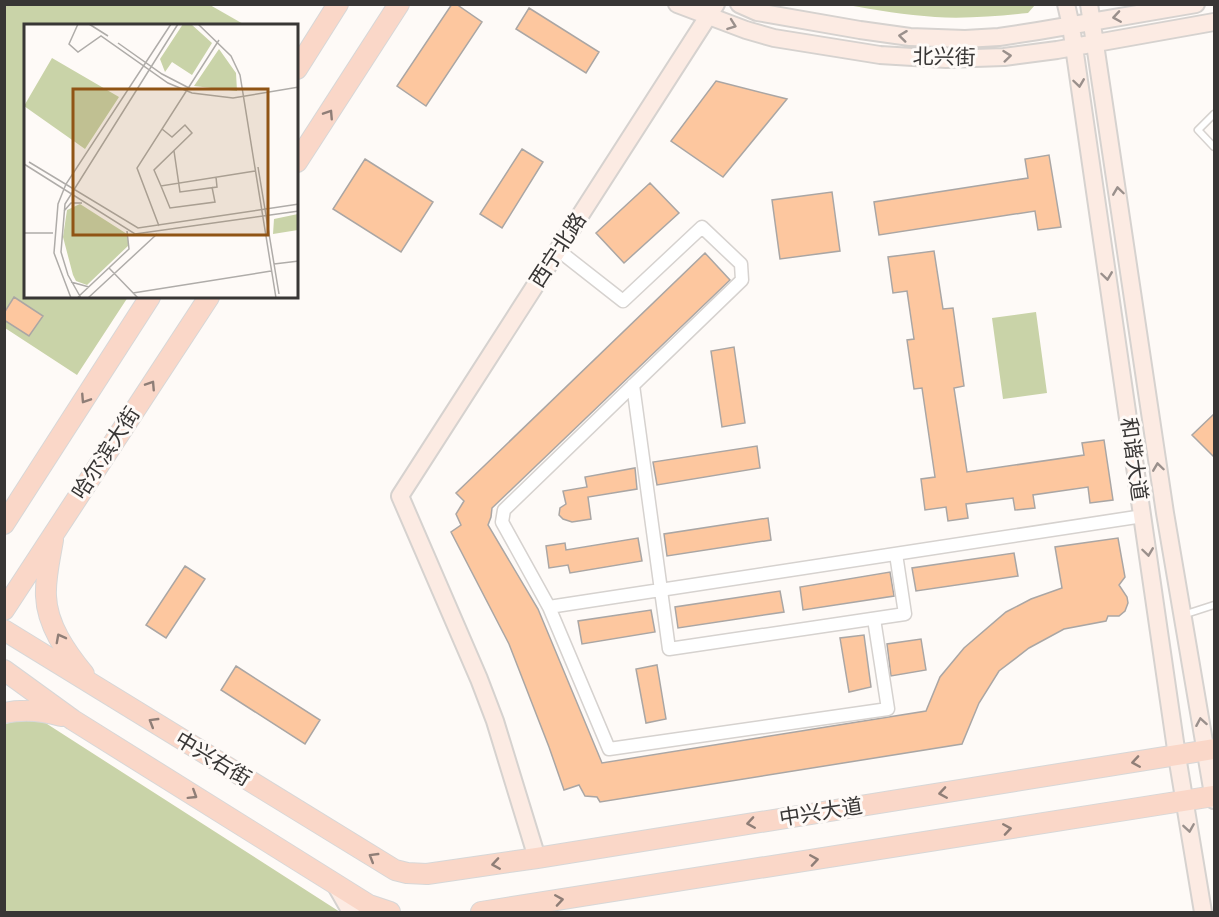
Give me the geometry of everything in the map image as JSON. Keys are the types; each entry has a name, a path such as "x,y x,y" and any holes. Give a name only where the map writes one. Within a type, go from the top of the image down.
{"main road":[{"path":"298,67 338,4"},
{"path":"298,160 399,4"},
{"name":"北兴街","path":"677,4 713,10 746,30 774,38 880,55 958,59 1004,57 1074,47 1215,22"},
{"name":"北兴街","path":"739,4 758,12 860,30 910,37 976,38 999,37 1071,26 1196,4"},
{"name":"和谐大道","path":"1066,4 1143,516 1176,756 1203,912"},
{"name":"和谐大道","path":"1089,4 1165,513 1210,750 1214,797"},
{"name":"西宁北路","path":"537,858 495,721 479,678 400,496 713,10"},
{"path":"4,524 149,298"},
{"name":"哈尔滨大街","path":"4,610 208,298"},
{"path":"54,533 45,595 48,611 60,641 93,685"},
{"name":"中兴右街","path":"4,630 394,870 427,874"},
{"name":"中兴右街","path":"4,670 73,720 369,905 390,912"},
{"path":"4,713 34,710 73,720"},
{"name":"中兴大道","path":"427,874 1210,750"},
{"path":"481,912 524,909 1214,797"},
{"path":"335,884 351,912"}],"street":[{"path":"558,250 623,301 702,227 741,264 742,280 504,510 502,522 549,607 609,749 888,708 874,619"},
{"path":"633,385 669,649 905,614 896,554"},
{"path":"549,607 1143,516"}],"lane":[{"path":"1215,114 1198,130 1215,147"},
{"path":"1183,615 1215,605"}],"green space":[{"path":"4,5 210,5 243,24 24,24 24,298 127,298 77,375 5,328"},
{"path":"847,5 1035,5 1028,13 958,18 913,15"},
{"path":"1036,312 1047,393 1003,399 992,318"},
{"path":"21,720 44,722 340,912 5,912 5,724"}],"building":[{"path":"452,4 456,4 482,22 426,106 397,86"},
{"path":"529,8 599,52 586,73 516,29"},
{"path":"716,81 787,99 723,177 671,141"},
{"path":"522,149 543,162 502,228 480,214"},
{"path":"1049,155 1061,227 1038,230 1035,211 879,235 874,202 1028,178 1025,159"},
{"path":"365,159 433,202 401,252 333,209"},
{"path":"650,183 679,213 624,263 596,233"},
{"path":"832,192 840,251 780,259 772,200"},
{"path":"934,251 943,309 953,308 964,386 954,388 967,472 1084,455 1082,443 1104,440 1113,500 1090,503 1088,487 1033,495 1035,508 1015,510 1013,498 966,504 968,518 948,521 946,507 925,510 921,479 935,477 922,388 914,389 907,340 914,339 907,291 893,293 888,257"},
{"path":"705,253 730,280 492,508 488,525 538,609 602,763 926,711 940,677 964,648 1006,612 1031,599 1062,588 1055,547 1118,538 1125,577 1119,585 1128,603 1125,611 1119,616 1108,616 1106,621 1064,629 1029,648 999,671 979,703 962,744 600,802 597,797 585,796 579,785 564,790 509,644 451,532 461,525 456,514 464,501 456,493"},
{"path":"14,297 43,316 29,336 4,320 4,313"},
{"path":"734,347 745,423 722,427 711,351"},
{"path":"1215,413 1215,458 1192,435"},
{"path":"757,446 760,468 657,485 653,462"},
{"path":"635,468 637,489 588,497 591,519 572,522 559,515 560,508 566,504 563,491 587,487 585,477"},
{"path":"768,518 771,540 667,556 664,534"},
{"path":"638,538 642,561 570,573 568,565 549,568 546,546 565,543 566,550"},
{"path":"1014,553 1018,576 916,591 912,568"},
{"path":"185,566 205,579 166,638 146,625"},
{"path":"890,572 894,596 803,610 800,587"},
{"path":"780,591 784,612 678,628 675,607"},
{"path":"651,610 655,632 582,644 578,621"},
{"path":"864,635 871,687 849,692 840,638"},
{"path":"921,639 926,670 891,676 887,644"},
{"path":"657,665 666,719 646,723 636,669"},
{"path":"236,666 320,720 305,744 221,690"}]}
